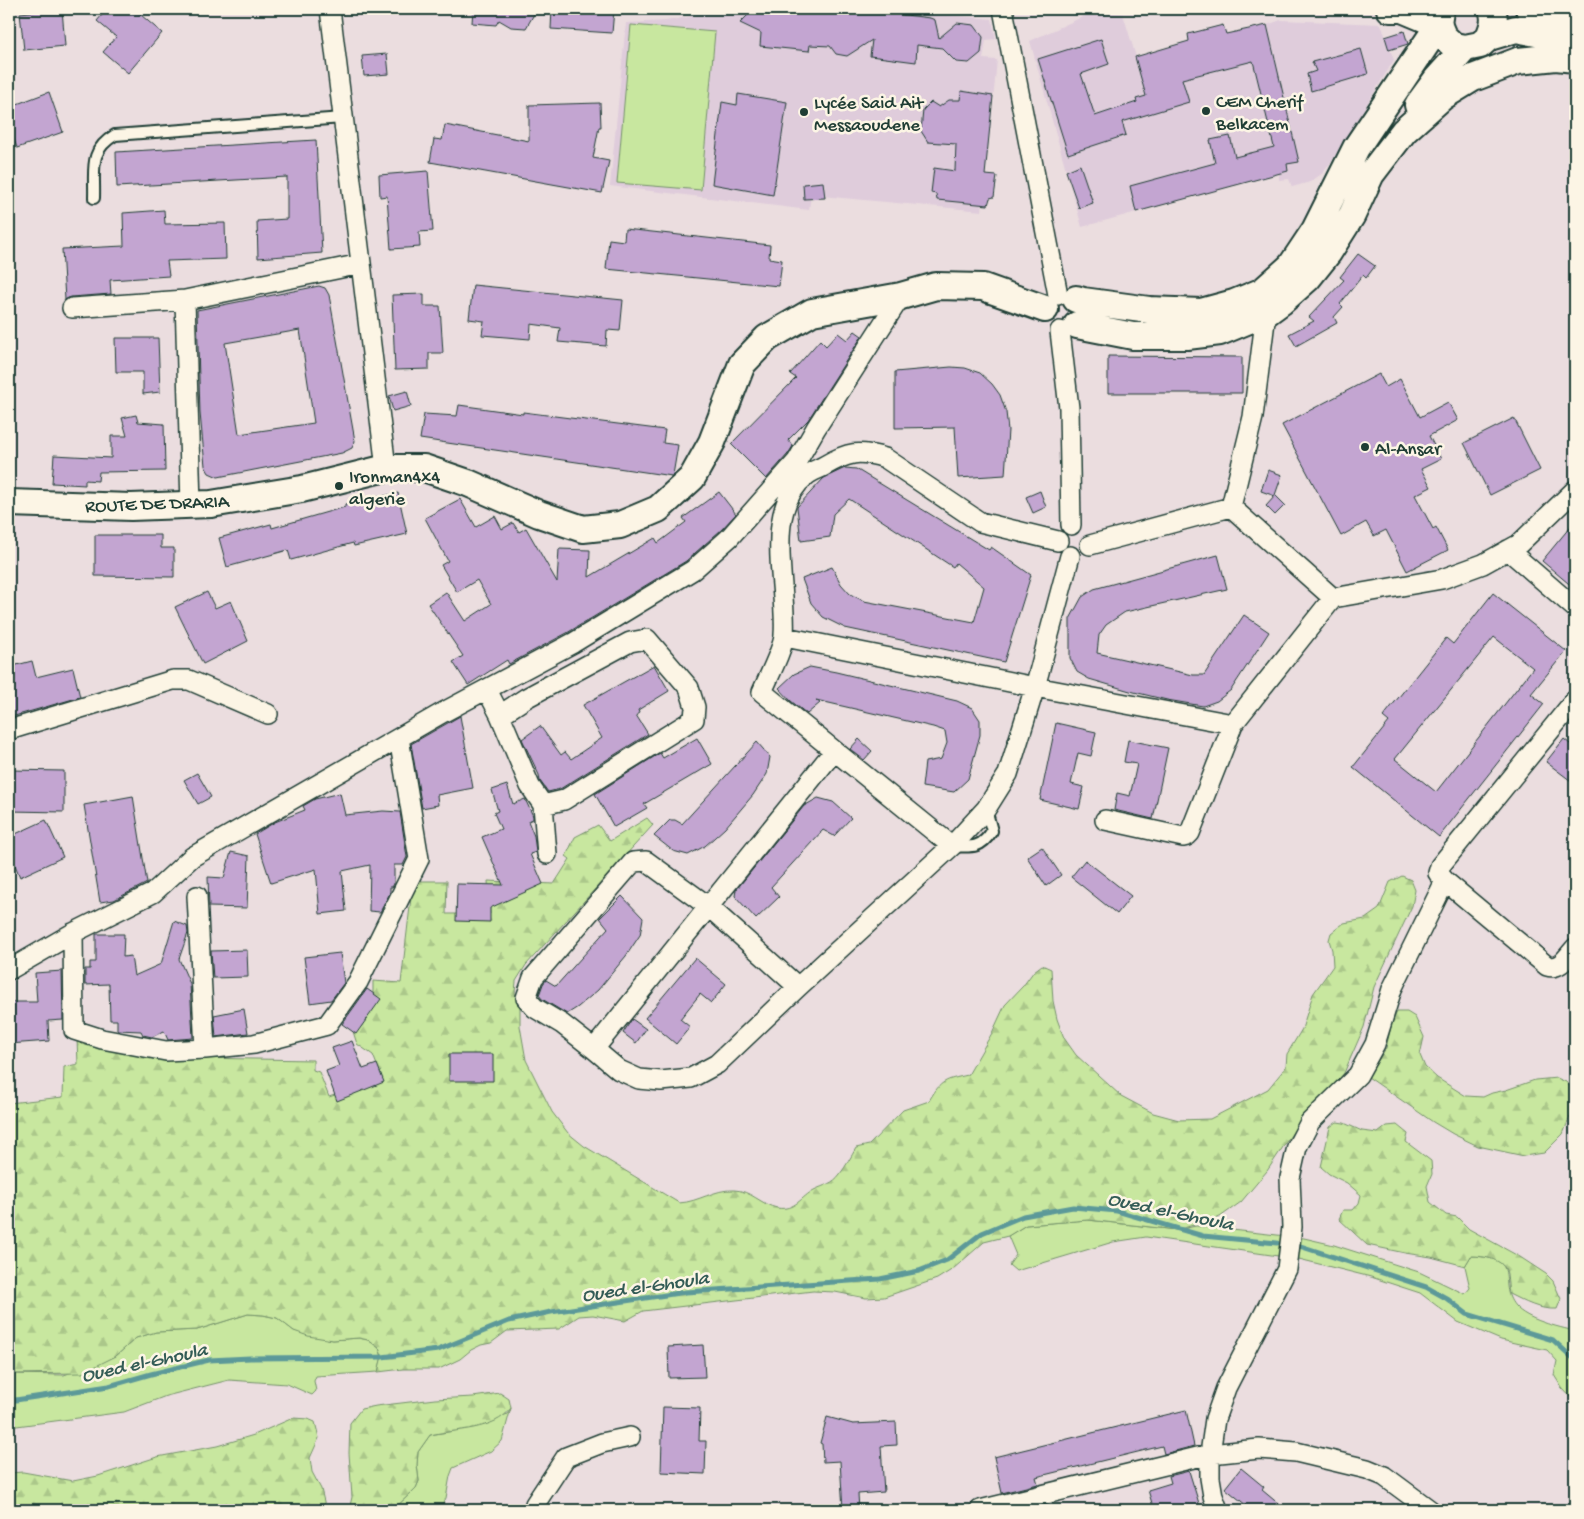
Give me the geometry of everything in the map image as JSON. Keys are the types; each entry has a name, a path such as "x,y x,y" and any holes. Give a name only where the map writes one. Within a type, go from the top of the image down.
{"main road":[{"path":"1390,9 1439,19 1443,36 1449,43 1465,48 1480,45 1489,37 1516,29 1557,37 1575,43"},
{"path":"1489,37 1494,25 1492,9"},
{"path":"1529,9 1575,22"},
{"name":"ROUTE DE DRARIA","path":"9,503 131,507 211,504 302,489 386,468 424,468 468,483 539,514 583,529 620,524 658,509 692,478 712,442 742,364 767,338 812,312 901,296 936,286 983,287 1060,301 1083,301 1149,310 1201,312 1234,303 1263,291 1291,266 1315,230 1356,148 1439,19"},
{"path":"1068,328 1082,314 1080,303 1060,301 1045,315 1050,325 1068,328 1133,336 1187,336 1220,332 1266,313 1308,278 1328,253 1352,215 1371,174 1422,99 1465,48"},
{"path":"1371,174 1404,131 1442,97 1473,78 1518,61 1556,57 1575,59"}],"street":[{"path":"330,9 386,468"},
{"path":"1003,9 1060,301"},
{"path":"72,308 185,300 361,264"},
{"path":"9,970 73,933 153,893 192,857 442,713 573,643 693,570 729,538 797,461 816,428 901,296"},
{"path":"185,300 191,505"},
{"path":"1231,507 1253,417 1266,313"},
{"path":"1068,328 1071,525"},
{"path":"952,846 762,692 785,637 780,552 782,522 786,504 796,487 807,476 848,453 869,453 885,458 980,522 1058,541"},
{"path":"1105,820 1183,837 1187,836 1190,833 1233,724 1333,598 1442,579 1483,564 1518,544 1575,490"},
{"path":"1090,544 1231,507"},
{"path":"1231,507 1333,598"},
{"path":"1071,525 1081,526 1086,529 1091,539 1085,554 1075,557 1062,551 1058,541 1062,531 1071,525"},
{"path":"1508,550 1575,608"},
{"path":"798,987 709,907 646,861 633,862 533,978 526,998 530,1004 562,1024 619,1070 639,1079 661,1082 691,1078 717,1064 952,846 986,809 1008,774 1035,688 1070,556"},
{"path":"785,637 1035,688 1233,724"},
{"path":"500,715 526,698 630,642 647,639 689,688 695,707 694,720 564,800 543,805"},
{"path":"9,730 173,680 189,680 268,714"},
{"path":"487,690 500,715 530,786 543,805 547,854"},
{"path":"1575,700 1440,866 1438,872 1445,881 1547,966 1553,968 1560,966 1575,948"},
{"path":"73,933 74,1030 102,1039 166,1051 254,1044 327,1025 358,982 419,859 399,738"},
{"path":"594,1048 834,751"},
{"path":"1218,1510 1212,1487 1210,1454 1215,1419 1226,1388 1287,1268 1292,1227 1290,1178 1297,1147 1310,1122 1358,1075 1375,1044 1392,989 1445,881"},
{"path":"197,896 205,1049"},
{"path":"534,1510 535,1504 566,1457 602,1443 630,1437"},
{"path":"980,1510 1210,1454 1259,1449 1296,1452 1367,1469 1384,1476 1430,1510"}],"lane":[{"path":"94,198 95,156 103,142 116,135 343,118"}],"shaded area":[{"name":"Lycée Said Ait Messaoudene","path":"717,9 883,9 992,19 996,39 986,40 983,59 997,60 982,211 811,195 809,210 610,186 626,23 666,21"},
{"name":"CEM Cherif Belkacem","path":"1093,12 1123,14 1136,57 1189,41 1188,34 1223,25 1227,34 1281,20 1381,24 1394,60 1331,162 1323,173 1310,182 1292,187 1289,179 1279,180 1279,173 1082,227 1030,41"}],"green space":[{"path":"631,25 715,32 701,190 617,183"},
{"path":"647,818 653,825 526,965 516,981 515,993 520,1005 520,1026 526,1060 552,1112 568,1133 584,1146 679,1203 720,1191 734,1190 745,1192 777,1208 783,1208 797,1203 809,1193 831,1182 842,1171 856,1148 869,1145 903,1110 929,1101 944,1082 968,1075 992,1033 1005,1005 1034,971 1042,965 1051,969 1053,1001 1057,1019 1064,1038 1076,1055 1121,1096 1153,1113 1179,1120 1210,1119 1268,1089 1286,1067 1287,1054 1302,1029 1313,994 1333,966 1329,940 1331,933 1344,923 1365,919 1379,909 1390,882 1402,876 1411,880 1415,890 1412,906 1374,987 1364,1027 1344,1073 1325,1097 1299,1123 1267,1171 1241,1202 1220,1217 1177,1230 1088,1220 1026,1225 1008,1236 984,1242 953,1269 937,1279 884,1297 866,1298 835,1292 813,1291 643,1311 625,1321 593,1315 579,1316 559,1329 507,1331 491,1343 471,1350 460,1359 439,1369 403,1369 378,1372 382,1356 379,1348 368,1340 359,1338 333,1340 308,1336 294,1331 277,1318 248,1314 197,1330 156,1332 136,1338 116,1356 82,1373 9,1374 9,1103 63,1097 64,1067 78,1064 77,1039 196,1058 313,1060 313,1070 319,1072 329,1097 382,1078 373,1055 357,1044 351,1025 362,1026 366,993 373,994 373,981 401,983 413,881 447,881 446,914 490,914 488,881 554,884 570,859 566,856 575,837 598,825 610,841"},
{"path":"1397,1012 1407,1012 1415,1017 1424,1037 1420,1055 1425,1067 1437,1078 1466,1096 1483,1097 1535,1080 1557,1078 1566,1082 1575,1092 1573,1109 1563,1134 1544,1153 1524,1156 1478,1146 1433,1122 1368,1077 1386,1048 1392,1022"},
{"path":"1337,1122 1362,1131 1378,1133 1387,1126 1397,1125 1408,1134 1406,1142 1431,1161 1432,1174 1427,1186 1430,1202 1446,1215 1457,1217 1469,1229 1520,1257 1546,1274 1553,1281 1561,1299 1557,1309 1538,1307 1509,1294 1505,1269 1493,1259 1471,1256 1465,1266 1431,1257 1367,1245 1339,1219 1343,1210 1353,1210 1359,1203 1361,1195 1347,1183 1329,1174 1321,1167 1330,1127"},
{"path":"1088,1220 1177,1230 1196,1226 1304,1238 1334,1245 1419,1272 1465,1294 1470,1288 1465,1266 1471,1256 1498,1261 1506,1273 1510,1297 1520,1311 1543,1322 1575,1331 1575,1402 1562,1388 1554,1375 1557,1361 1547,1350 1501,1340 1458,1322 1420,1293 1371,1277 1299,1259 1146,1237 1113,1242 1016,1271 1009,1265 1016,1255 1008,1236 1026,1225"},
{"path":"248,1314 277,1318 294,1331 333,1340 359,1338 368,1340 379,1348 382,1357 378,1372 316,1376 314,1381 316,1391 312,1395 287,1384 229,1380 166,1396 124,1412 9,1427 9,1374 64,1375 116,1356 136,1338 156,1332 197,1330"},
{"path":"500,1393 509,1399 511,1408 504,1416 474,1428 430,1435 418,1452 419,1481 416,1488 393,1510 349,1510 352,1497 349,1453 350,1423 361,1409"},
{"path":"511,1408 502,1441 491,1451 453,1468 446,1498 440,1510 393,1510 416,1488 419,1481 418,1452 430,1435 459,1430 508,1414"},
{"path":"293,1418 308,1419 315,1422 319,1438 310,1458 312,1472 321,1489 326,1510 9,1510 9,1473 23,1472 73,1481 98,1476 157,1457 217,1446 254,1435"}],"building":[{"path":"62,9 65,46 24,50 20,13"},
{"path":"107,9 134,9 162,33 128,73 103,52 116,37 97,21"},
{"path":"473,9 537,9 526,28 511,27 499,20 496,25 472,23"},
{"path":"552,9 614,9 612,33 551,29"},
{"path":"754,9 864,9 930,18 935,20 939,38 957,23 974,25 983,37 981,53 969,63 956,62 942,48 917,45 916,62 870,56 872,40 847,56 836,54 830,46 810,45 809,51 760,46 761,33 740,23"},
{"path":"1223,25 1226,34 1267,25 1299,162 1287,164 1288,171 1136,212 1130,186 1215,163 1210,140 1230,136 1235,157 1274,147 1253,61 1182,79 1189,102 1122,122 1126,135 1068,154 1038,59 1101,39 1109,64 1081,74 1095,116 1137,102 1136,99 1146,96 1135,57 1189,41 1188,34"},
{"path":"1404,31 1408,44 1389,50 1385,37"},
{"path":"1361,49 1368,74 1311,91 1307,74 1316,71 1312,62"},
{"path":"387,54 389,74 364,76 362,56"},
{"path":"961,91 993,96 985,175 997,176 994,197 990,198 988,205 937,200 936,194 931,193 934,168 955,171 956,144 928,142 921,131 923,110 931,102 939,107 949,100 960,100"},
{"path":"49,92 63,132 17,148 9,124 9,107"},
{"path":"738,94 787,102 773,195 712,184 722,102 737,105"},
{"path":"600,103 601,127 599,127 593,158 609,161 602,193 430,162 434,139 442,140 445,125 529,141 529,105"},
{"path":"316,140 322,253 258,258 257,221 287,219 287,177 117,187 116,152"},
{"path":"1080,165 1093,203 1079,208 1066,171"},
{"path":"428,171 433,231 419,232 420,247 391,249 387,196 380,197 379,175"},
{"path":"823,182 825,198 804,199 803,184"},
{"path":"164,210 165,224 225,223 226,259 167,261 169,276 110,280 111,294 71,297 65,300 62,249 124,246 123,213"},
{"path":"625,229 770,245 769,258 782,260 779,286 606,269 609,239 624,241"},
{"path":"1358,254 1375,266 1366,278 1363,275 1340,304 1343,307 1334,317 1337,323 1296,346 1289,334 1314,321 1309,317 1344,280 1340,277"},
{"path":"473,285 623,300 620,331 607,330 606,346 558,342 560,328 531,324 530,339 482,335 484,321 469,319"},
{"path":"319,286 325,288 329,295 355,441 352,448 342,453 218,477 209,473 205,466 200,413 197,310","holes":["300,330 314,423 239,434 225,343"]},
{"path":"424,294 424,306 440,306 443,353 429,353 429,369 395,370 392,295"},
{"path":"855,331 862,336 808,420 788,440 793,446 788,454 766,479 731,444 796,378 790,374 820,340 826,346 838,333 847,340"},
{"path":"115,338 158,338 160,392 143,394 143,372 116,372"},
{"path":"1108,356 1242,357 1242,393 1108,393"},
{"path":"951,367 965,368 980,373 1000,395 1006,412 1008,430 1005,475 958,478 955,427 895,428 895,372"},
{"name":"Al-Ansar","path":"1379,374 1386,387 1400,379 1420,417 1448,402 1458,420 1429,436 1441,459 1421,469 1431,487 1415,495 1433,529 1436,527 1448,550 1407,571 1386,530 1374,536 1366,522 1341,536 1282,425"},
{"path":"407,391 411,406 393,411 389,396"},
{"path":"459,405 665,430 663,443 678,445 673,475 420,439 424,414 457,416"},
{"path":"136,415 138,422 164,424 165,471 99,472 98,481 85,480 85,485 52,483 54,455 111,458 111,436 127,436 122,418"},
{"path":"1514,418 1540,470 1490,495 1464,443"},
{"path":"845,468 856,469 989,550 991,547 1031,575 1004,662 845,628 823,617 811,603 802,579 832,567 841,584 850,594 864,601 974,622 984,587 956,563 953,567 849,499 833,514 830,537 801,541 797,507 824,478"},
{"path":"1268,470 1282,475 1275,495 1285,505 1275,515 1266,506 1275,496 1261,491"},
{"path":"1040,491 1046,507 1033,513 1026,497"},
{"path":"719,492 736,514 686,561 567,633 509,664 507,660 468,685 453,662 463,656 428,604 446,592 465,621 491,604 477,580 457,592 441,565 448,561 425,518 460,499 476,527 495,516 502,529 513,523 519,532 526,528 557,582 559,549 590,550 589,577 655,538 658,543 686,522 683,518"},
{"path":"398,493 407,534 354,546 353,543 291,560 288,550 227,567 219,538 271,524 272,528 345,507 345,504"},
{"path":"1575,521 1575,589 1542,561"},
{"path":"95,535 161,535 161,548 174,548 174,577 95,576"},
{"path":"1218,555 1227,589 1125,612 1106,625 1099,635 1097,653 1193,675 1204,675 1244,615 1269,632 1231,690 1217,701 1203,706 1130,691 1089,679 1077,672 1070,658 1070,619 1082,597 1094,589"},
{"path":"207,592 215,608 231,601 248,641 203,664 175,607"},
{"path":"1493,593 1566,651 1531,694 1544,704 1439,837 1353,767 1389,722 1383,717 1446,638 1453,644","holes":["1494,637 1533,668 1436,792 1395,759"]},
{"path":"32,661 36,677 73,668 80,697 11,717 9,709 9,667"},
{"path":"654,665 669,691 638,710 639,713 636,715 648,734 560,789 548,792 540,781 522,739 540,726 561,755 565,752 571,759 602,738 583,705"},
{"path":"810,667 957,701 972,708 980,720 980,735 968,779 954,792 922,787 925,762 941,759 947,743 945,731 816,700 820,703 807,714 779,688 794,674"},
{"path":"460,716 473,788 437,795 438,805 422,808 411,744"},
{"path":"1056,723 1096,732 1091,756 1078,753 1071,784 1084,787 1079,809 1040,800"},
{"path":"697,738 712,764 644,804 647,808 614,827 595,794 660,753 663,758"},
{"path":"859,739 872,751 864,760 850,749"},
{"path":"1564,739 1575,748 1575,784 1546,762"},
{"path":"1128,740 1168,748 1153,819 1114,810 1117,793 1130,796 1137,764 1124,762"},
{"path":"757,742 770,757 767,774 753,795 725,828 705,846 688,855 673,851 654,836 670,820 675,820 682,824"},
{"path":"10,770 64,771 64,812 9,811"},
{"path":"197,773 211,797 198,804 184,780"},
{"path":"507,785 513,804 525,799 533,816 533,819 528,821 534,836 536,852 530,854 543,884 490,908 490,922 456,921 457,884 503,885 482,837 501,829 494,813 498,811 492,790"},
{"path":"340,793 345,815 383,811 400,812 407,857 403,865 394,865 394,884 390,887 390,893 380,912 369,911 370,865 342,871 346,911 320,914 316,869 271,883 255,834 275,822 305,810 303,806 315,799"},
{"path":"133,796 147,883 114,900 100,902 84,805"},
{"path":"818,798 833,802 851,818 834,836 823,830 771,887 779,897 756,919 735,896 736,890 804,806"},
{"path":"46,820 63,857 20,877 9,851 9,837"},
{"path":"1042,847 1061,875 1046,886 1027,857"},
{"path":"231,852 249,856 247,908 209,907 208,877 224,878"},
{"path":"1085,860 1131,896 1117,914 1071,877"},
{"path":"622,896 643,918 640,935 626,956 598,990 567,1014 542,999 539,995 546,980 556,986 608,928 600,918"},
{"path":"174,921 187,926 188,933 179,959 190,984 193,1038 168,1040 164,1031 152,1037 143,1035 141,1031 117,1030 117,1020 110,1020 109,984 85,985 85,969 90,969 90,962 96,962 96,934 124,934 123,957 131,956 134,976 161,964"},
{"path":"247,950 248,977 213,978 211,951"},
{"path":"340,953 344,983 331,1000 310,1003 304,957"},
{"path":"695,958 726,984 711,1003 700,994 680,1019 690,1027 676,1044 645,1018"},
{"path":"62,971 63,1020 48,1021 49,1041 9,1044 9,1002 37,1002 35,973"},
{"path":"367,989 381,999 356,1034 342,1024"},
{"path":"244,1009 248,1033 216,1037 214,1015"},
{"path":"632,1019 646,1029 636,1043 623,1033"},
{"path":"352,1041 363,1069 377,1064 384,1082 337,1101 326,1071 339,1066 332,1048"},
{"path":"449,1054 493,1054 493,1081 449,1081"},
{"path":"703,1345 705,1377 669,1378 668,1347"},
{"path":"663,1407 700,1408 699,1441 706,1441 705,1474 661,1472"},
{"path":"1186,1410 1194,1446 1164,1454 1162,1446 1036,1477 1038,1484 1002,1493 994,1457"},
{"path":"827,1417 853,1424 896,1422 897,1445 881,1446 884,1492 858,1494 859,1510 843,1510 840,1461 823,1462 822,1444 820,1443"},
{"path":"1241,1468 1264,1487 1262,1490 1286,1510 1252,1510 1225,1488"},
{"path":"1189,1471 1201,1510 1154,1510 1148,1490 1171,1483 1169,1476"}],"waterway":[{"name":"Oued el-Ghoula","path":"9,1401 109,1386 209,1360 382,1357 438,1350 509,1321 551,1312 686,1292 880,1279 919,1271 947,1260 982,1233 1023,1216 1073,1207 1117,1211 1203,1236 1277,1243"},
{"name":"Oued el-Ghoula","path":"1300,1246 1426,1287 1446,1298 1467,1314 1553,1340 1575,1360"}],"place":[{"name":"CEM Cherif Belkacem","path":"1206,111"},
{"name":"Lycée Said Ait Messaoudene","path":"804,112"},
{"name":"Al-Ansar","path":"1365,447"},
{"name":"Ironman4x4 algerie","path":"339,486"}]}
